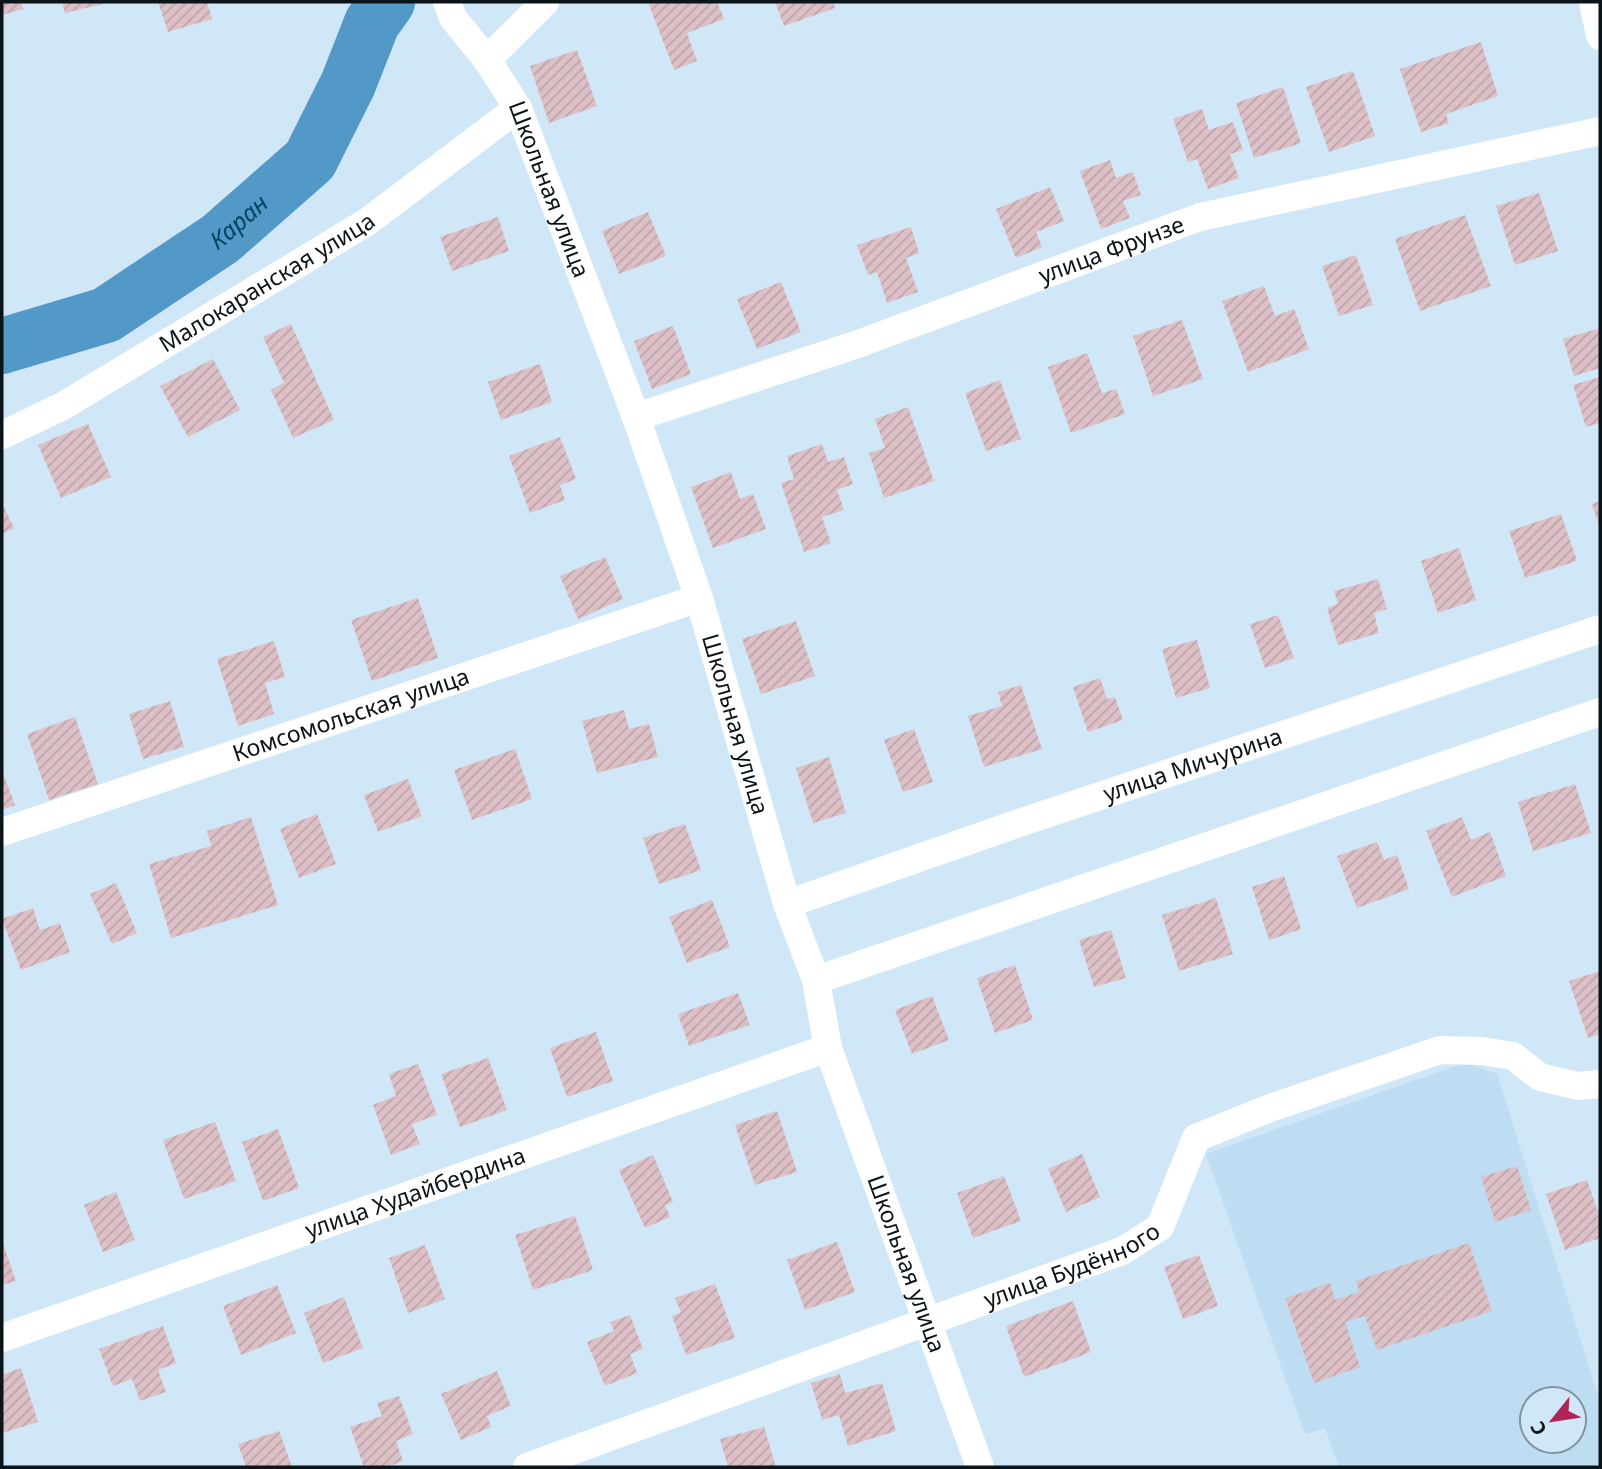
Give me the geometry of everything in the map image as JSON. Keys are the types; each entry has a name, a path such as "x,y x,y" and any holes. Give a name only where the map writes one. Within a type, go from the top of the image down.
{"street":[{"path":"487,60 545,2"},
{"path":"1593,2 1600,36"},
{"name":"Школьная улица","path":"450,10 518,108 636,418 699,598 787,904 816,980 828,1048 980,1467"},
{"name":"Малокаранская улица","path":"2,435 63,406 367,222 518,108"},
{"name":"улица Фрунзе","path":"636,418 858,344 1200,217 1600,131"},
{"name":"Комсомольская улица","path":"2,832 699,598"},
{"name":"улица Мичурина","path":"787,904 1022,822 1600,629"},
{"path":"816,980 1600,712"},
{"name":"улица Худайбердина","path":"2,1338 828,1048"},
{"name":"улица Будённого","path":"527,1467 1122,1251 1160,1227 1196,1138 1270,1108 1440,1050 1482,1051 1513,1056 1540,1077 1578,1086 1600,1084"}],"shaded area":[{"path":"1464,1063 1497,1074 1600,1402 1600,1467 1339,1467 1325,1428 1305,1434 1206,1154"}],"building":[{"path":"2,2 21,2 23,9 2,15"},
{"path":"62,2 107,2 107,3 65,13"},
{"path":"158,2 207,2 212,19 168,32"},
{"path":"648,2 717,2 724,19 687,33 697,61 674,70"},
{"path":"775,2 833,2 835,8 784,26"},
{"path":"1481,42 1498,96 1446,114 1449,123 1421,132 1400,69"},
{"path":"577,50 597,106 549,123 530,66"},
{"path":"1353,71 1375,136 1329,152 1306,87"},
{"path":"1283,87 1301,143 1254,158 1236,103"},
{"path":"1202,109 1209,130 1233,122 1243,150 1230,154 1239,178 1208,189 1197,159 1188,162 1173,119"},
{"path":"1110,160 1116,178 1133,172 1141,195 1123,201 1130,218 1101,229 1080,171"},
{"path":"1050,187 1064,221 1036,232 1042,247 1016,258 996,209"},
{"path":"1539,193 1558,251 1515,265 1496,206"},
{"path":"648,212 666,256 619,274 602,231"},
{"path":"1465,215 1491,286 1420,311 1395,239"},
{"path":"498,217 509,251 452,271 440,237"},
{"path":"911,227 919,253 906,258 918,292 887,303 877,272 868,275 857,245"},
{"path":"1356,255 1373,305 1339,316 1322,266"},
{"path":"781,282 801,332 757,349 737,299"},
{"path":"1264,286 1275,316 1294,309 1309,349 1248,372 1222,301"},
{"path":"1182,320 1203,379 1153,396 1133,336"},
{"path":"291,324 334,420 293,438 271,390 284,383 263,337"},
{"path":"673,326 691,374 652,389 634,341"},
{"path":"1600,328 1600,368 1574,376 1563,339"},
{"path":"1087,353 1102,393 1116,389 1125,414 1071,433 1048,367"},
{"path":"213,359 240,410 188,437 160,386"},
{"path":"540,364 552,402 501,420 488,382"},
{"path":"1600,377 1600,423 1586,427 1573,385"},
{"path":"1000,380 1021,439 986,451 965,393"},
{"path":"908,407 934,481 884,498 869,453 885,448 875,419"},
{"path":"88,424 111,477 61,498 38,445"},
{"path":"560,437 576,479 560,485 565,500 530,513 509,456"},
{"path":"822,444 828,462 844,457 853,484 837,490 844,510 822,517 831,543 804,552 781,483 794,479 787,456"},
{"path":"731,472 740,499 753,494 766,529 713,548 691,487"},
{"path":"1600,501 1600,529 1592,504"},
{"path":"2,503 14,528 2,534"},
{"path":"1561,514 1577,561 1525,578 1509,531"},
{"path":"1459,548 1476,600 1438,613 1421,561"},
{"path":"605,557 623,599 578,619 560,576"},
{"path":"1378,579 1387,609 1374,613 1379,633 1338,645 1327,608 1338,604 1334,591"},
{"path":"418,598 438,658 372,681 351,620"},
{"path":"1278,615 1294,658 1265,668 1250,624"},
{"path":"796,621 815,676 761,694 742,639"},
{"path":"1197,640 1210,688 1176,698 1162,649"},
{"path":"274,641 285,677 265,683 274,714 238,726 217,659"},
{"path":"1100,678 1107,699 1115,697 1123,720 1088,732 1073,687"},
{"path":"1021,685 1042,749 984,767 968,716 1002,706 998,692"},
{"path":"170,701 184,747 143,759 129,714"},
{"path":"624,710 629,729 649,724 658,757 597,773 582,721"},
{"path":"75,717 98,784 49,800 27,734"},
{"path":"914,729 933,782 903,792 884,740"},
{"path":"515,749 532,799 472,820 454,770"},
{"path":"829,757 846,813 813,823 796,768"},
{"path":"2,770 15,805 2,810"},
{"path":"408,779 422,816 378,832 364,795"},
{"path":"1575,784 1591,833 1533,851 1518,802"},
{"path":"317,814 336,864 299,878 280,829"},
{"path":"251,817 278,905 171,938 149,864 211,846 207,831"},
{"path":"1462,817 1471,840 1490,832 1506,876 1452,897 1426,831"},
{"path":"685,824 701,870 659,884 643,838"},
{"path":"1377,842 1384,860 1397,855 1409,889 1357,908 1337,856"},
{"path":"1284,876 1301,929 1269,940 1252,887"},
{"path":"116,883 137,933 112,944 90,894"},
{"path":"1216,898 1233,954 1179,971 1162,915"},
{"path":"712,900 730,947 687,963 669,917"},
{"path":"33,908 40,930 60,923 70,952 21,970 2,919"},
{"path":"1111,930 1126,978 1094,987 1079,940"},
{"path":"1015,965 1033,1020 995,1033 977,978"},
{"path":"1600,971 1600,1034 1588,1038 1569,981"},
{"path":"738,993 750,1025 689,1046 678,1014"},
{"path":"932,996 949,1040 912,1054 895,1010"},
{"path":"596,1032 613,1081 567,1097 550,1048"},
{"path":"488,1058 507,1110 460,1127 441,1074"},
{"path":"418,1064 437,1115 412,1124 420,1144 391,1155 373,1105 396,1096 389,1074"},
{"path":"777,1111 797,1172 755,1185 735,1125"},
{"path":"215,1122 236,1181 184,1199 163,1140"},
{"path":"278,1129 299,1188 263,1201 242,1142"},
{"path":"1082,1154 1100,1197 1066,1212 1048,1169"},
{"path":"653,1155 673,1202 665,1205 670,1217 645,1228 619,1170"},
{"path":"1517,1166 1531,1210 1495,1222 1481,1177"},
{"path":"1004,1176 1021,1221 973,1238 957,1193"},
{"path":"1587,1180 1600,1217 1600,1238 1565,1250 1546,1194"},
{"path":"116,1192 135,1240 103,1252 84,1205"},
{"path":"575,1216 593,1270 533,1290 515,1235"},
{"path":"2,1241 16,1281 2,1285"},
{"path":"837,1242 855,1292 805,1310 787,1260"},
{"path":"1469,1243 1492,1311 1377,1350 1365,1316 1345,1322 1360,1367 1314,1383 1285,1298 1330,1283 1335,1300 1359,1292 1356,1281"},
{"path":"425,1245 445,1299 408,1313 389,1258"},
{"path":"1199,1255 1218,1306 1183,1319 1164,1267"},
{"path":"715,1284 735,1338 686,1355 672,1316 681,1312 675,1298"},
{"path":"277,1285 296,1333 241,1355 223,1306"},
{"path":"344,1297 363,1348 323,1363 304,1313"},
{"path":"1073,1301 1091,1352 1024,1377 1006,1326"},
{"path":"630,1315 643,1349 630,1354 637,1373 605,1386 587,1342 614,1331 610,1322"},
{"path":"163,1326 176,1363 158,1370 166,1392 140,1401 132,1379 113,1386 99,1349"},
{"path":"21,1368 38,1422 2,1433 2,1375"},
{"path":"497,1371 511,1406 487,1416 491,1427 461,1440 441,1394"},
{"path":"840,1374 845,1393 882,1383 896,1431 848,1446 839,1415 822,1420 811,1383"},
{"path":"399,1396 413,1434 396,1441 403,1461 386,1467 364,1467 350,1427 382,1416 377,1403"},
{"path":"764,1427 776,1467 728,1467 720,1439"},
{"path":"279,1431 292,1467 246,1467 238,1444"}],"waterway":[{"name":"Каран","path":"2,346 106,315 220,239 310,160 348,84 372,23 387,2"}]}
